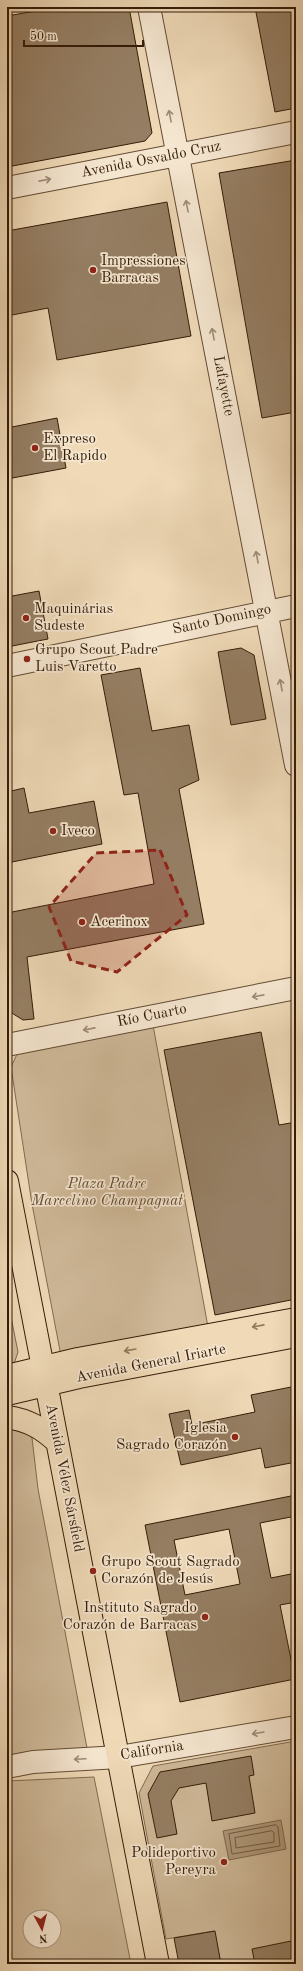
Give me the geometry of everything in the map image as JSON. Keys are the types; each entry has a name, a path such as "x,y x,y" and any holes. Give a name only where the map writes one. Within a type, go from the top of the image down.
{"main road":[{"name":"Avenida Vélez Sársfield","path":"7,1181 158,1964"},
{"name":"Avenida General Iriarte","path":"7,1394 44,1376 296,1319"},
{"name":"Avenida General Iriarte","path":"7,1376 44,1376 296,1336"},
{"path":"7,1418 32,1423 42,1429 57,1442"}],"street":[{"name":"Lafayette","path":"150,7 177,155 296,765"},
{"name":"Avenida Osvaldo Cruz","path":"7,188 296,132"},
{"name":"Santo Domingo","path":"7,666 296,606"},
{"name":"Río Cuarto","path":"7,1045 296,988"},
{"name":"California","path":"7,1767 33,1762 119,1757 296,1727"}],"highlighted area":[{"path":"160,850 187,915 117,972 71,961 49,907 96,853"}],"green space":[{"name":"Plaza Padre Marcelino Champagnat","path":"153,1025 208,1327 61,1356 32,1204 11,1067 18,1052"},
{"path":"7,1297 18,1352 13,1367 7,1368"},
{"path":"7,1427 25,1429 32,1438 38,1489 87,1748 7,1755"},
{"name":"Polideportivo Pereyra","path":"296,1741 296,1964 221,1964 214,1931 166,1939 139,1793 153,1766"},
{"path":"94,1777 131,1964 7,1964 7,1781"}],"water":[{"path":"281,1820 286,1849 229,1860 223,1831"}],"building":[{"path":"58,7 129,7 152,133 145,141 7,167 7,16"},
{"path":"255,7 296,7 296,108 275,112"},
{"path":"296,160 296,412 262,418 219,173"},
{"name":"Impressiones Barracas","path":"167,202 191,336 57,360 48,308 7,316 7,231"},
{"name":"Expreso El Rapido","path":"57,418 66,468 7,479 7,428"},
{"name":"Maquinárias Sudeste","path":"39,591 48,639 7,647 7,597"},
{"path":"241,648 254,655 266,719 231,725 218,652"},
{"path":"140,668 152,731 189,725 199,780 179,789 204,924 27,957 34,1019 23,1020 7,1010 7,913 154,884 138,793 124,795 101,675"},
{"name":"Iveco","path":"24,788 29,813 94,801 102,844 7,863 7,792"},
{"path":"261,1032 279,1125 296,1122 296,1299 215,1315 164,1050"},
{"name":"Iglesia Sagrado Corazón","path":"296,1386 296,1462 265,1468 261,1448 181,1465 169,1414 189,1410 192,1425 255,1412 251,1395"},
{"path":"296,1495 296,1516 260,1523 271,1578 296,1573 296,1602 280,1605 295,1679 180,1702 145,1525","holes":["229,1529 240,1584 185,1595 174,1540"]},
{"path":"251,1756 254,1775 249,1776 255,1813 212,1821 206,1783 179,1788 171,1801 177,1834 157,1838 148,1794 160,1772"},
{"path":"215,1931 221,1964 179,1964 174,1938"},
{"path":"296,1940 296,1964 255,1964 252,1949"}],"place":[{"name":"Impressiones Barracas","path":"93,270"},
{"name":"Expreso El Rapido","path":"35,448"},
{"name":"Maquinárias Sudeste","path":"26,618"},
{"name":"Grupo Scout Padre Luis Varetto","path":"27,659"},
{"name":"Iveco","path":"53,831"},
{"name":"Acerinox","path":"82,922"},
{"name":"Iglesia Sagrado Corazón","path":"235,1437"},
{"name":"Grupo Scout Sagrado Corazón de Jesús","path":"93,1571"},
{"name":"Instituto Sagrado Corazón de Barracas","path":"205,1617"},
{"name":"Polideportivo Pereyra","path":"224,1862"}]}
